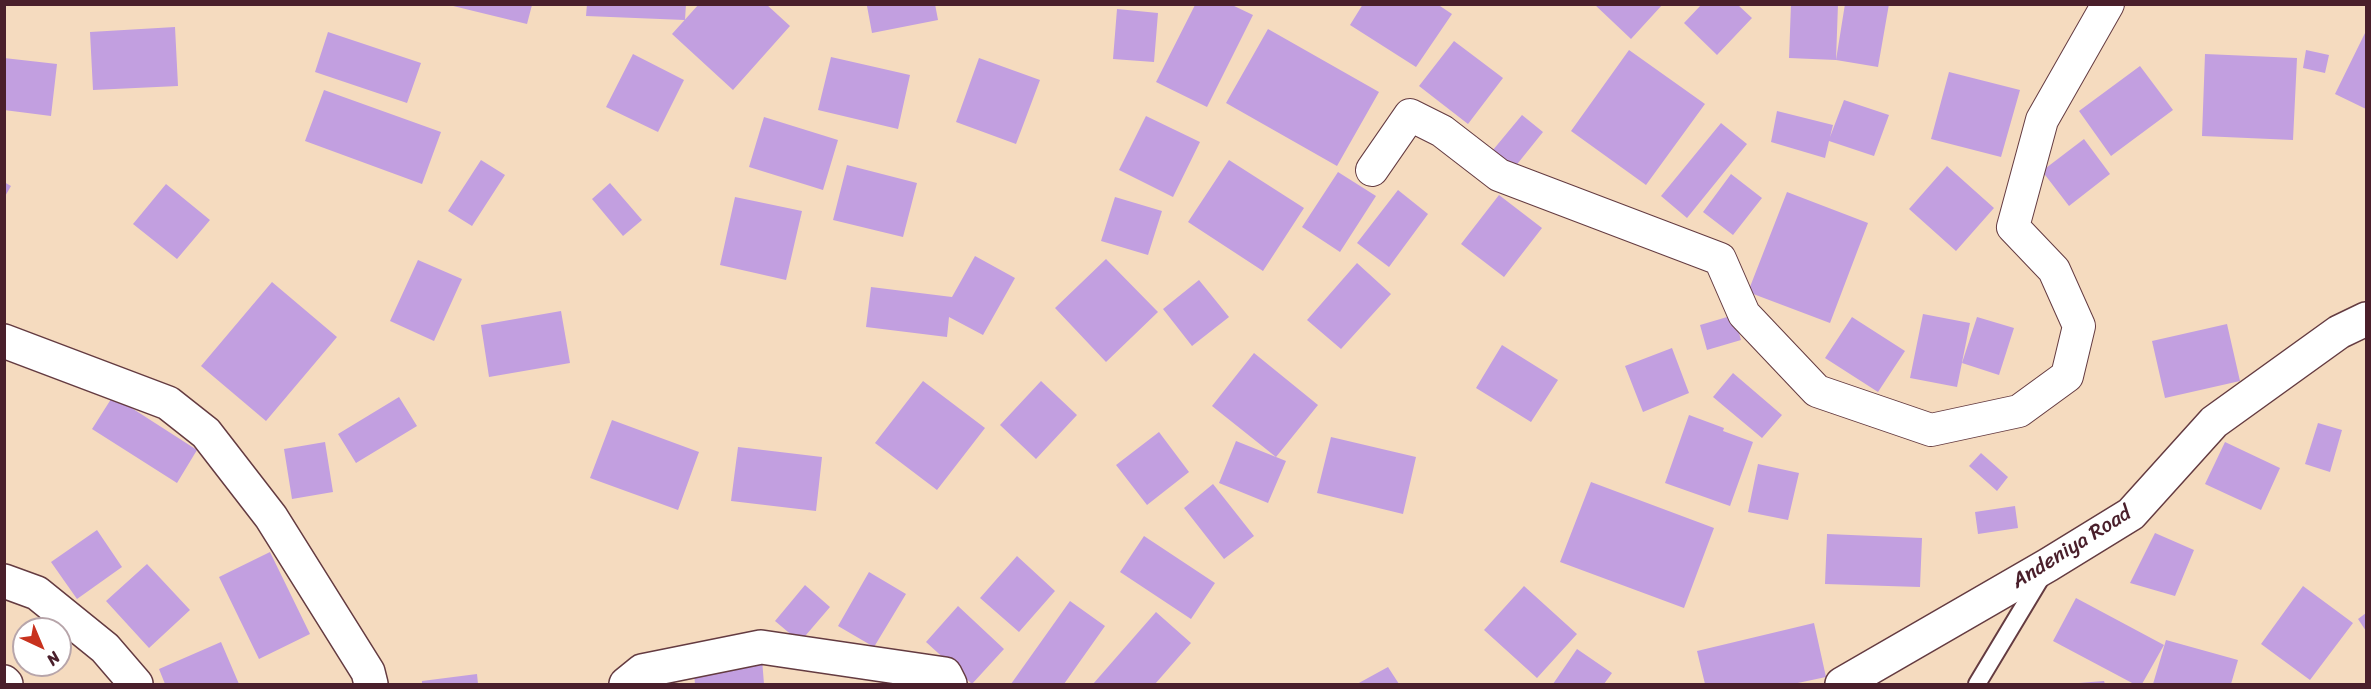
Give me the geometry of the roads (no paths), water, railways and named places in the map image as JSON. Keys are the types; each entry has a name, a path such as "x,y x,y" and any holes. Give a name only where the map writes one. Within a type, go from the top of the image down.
{"street":[{"path":"1372,170 1410,115 1442,131 1499,174 1720,259 1744,314 1817,391 1931,430 2019,411 2067,376 2079,326 2054,270 2013,227 2042,120 2108,4"},
{"name":"Andeniya Road","path":"1842,684 2048,565 2131,514 2214,422 2339,332 2367,320"},
{"path":"4,341 168,403 206,433 272,517 369,672 371,684"},
{"path":"4,581 37,593 105,648 136,684"},
{"path":"626,684 642,671 761,647 945,674 950,684"}],"lane":[{"path":"1977,684 2048,565"}]}
